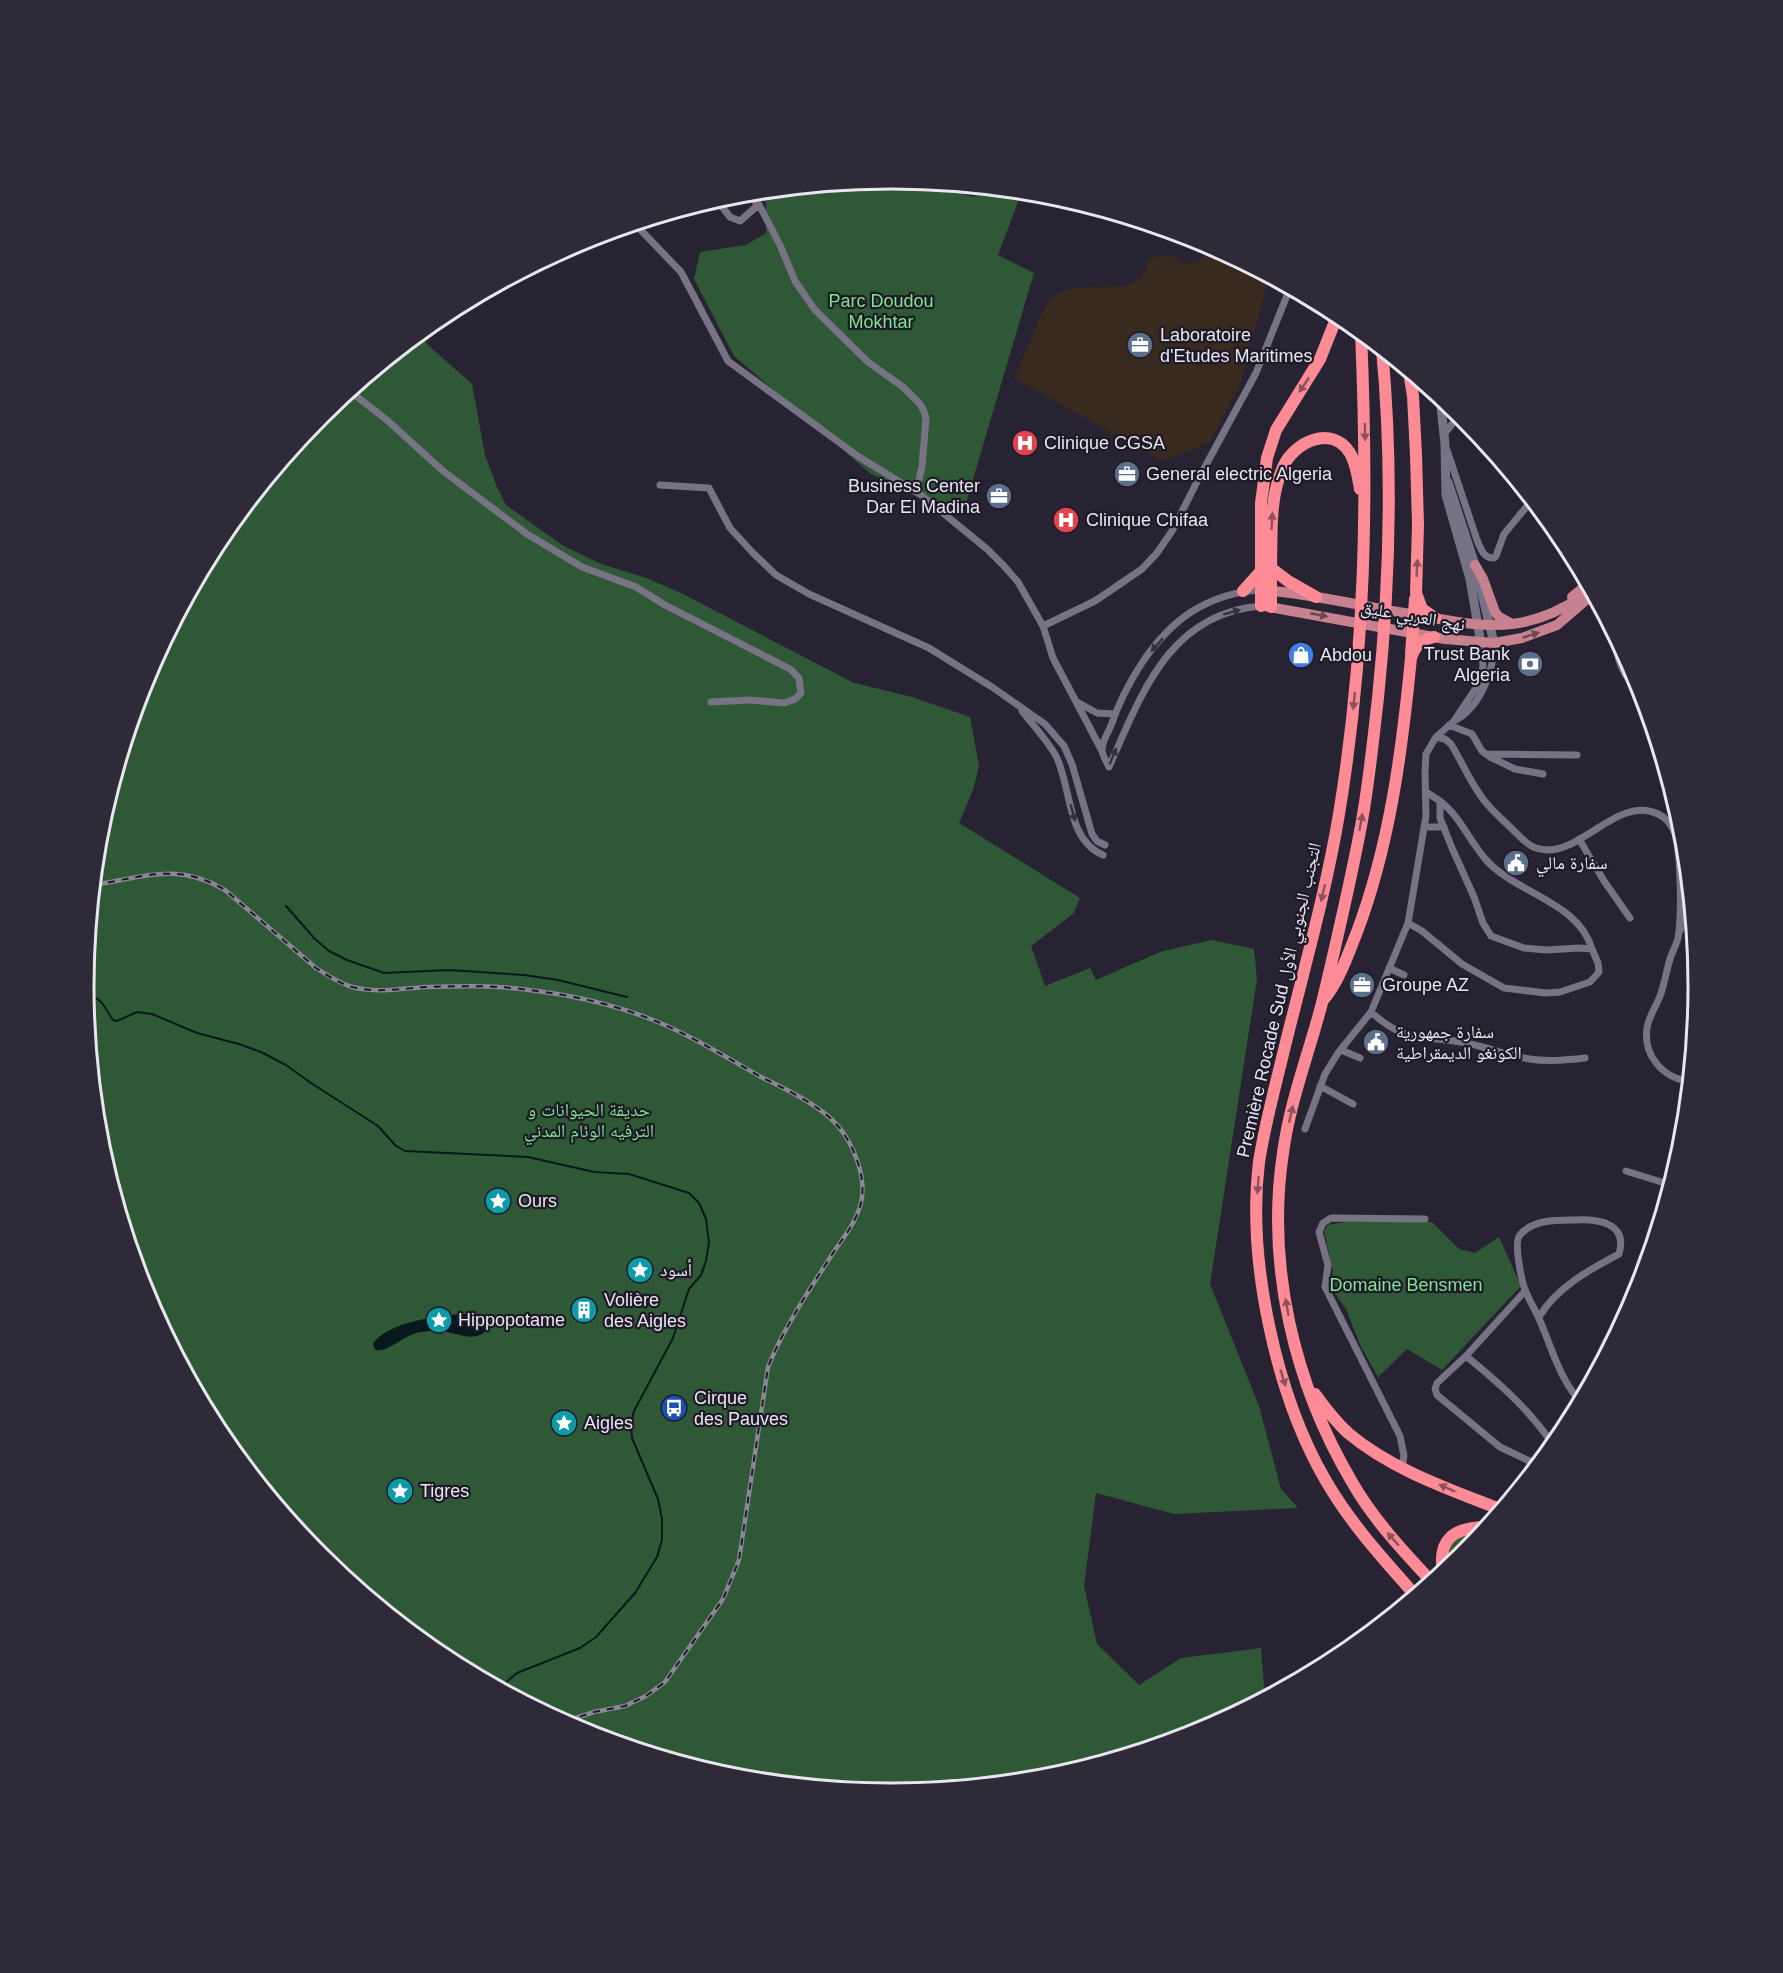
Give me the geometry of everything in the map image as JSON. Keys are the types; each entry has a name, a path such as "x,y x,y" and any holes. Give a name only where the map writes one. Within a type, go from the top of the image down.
{"highway":[{"path":"1267,569 1261,503 1266,458 1276,430 1320,359 1334,324"},
{"path":"1361,343 1365,436 1364,505"},
{"name":"Première Rocade Sud التجنب الجنوبي الأول","path":"1383,359 1388,458 1387,591 1372,746 1361,823 1322,1001 1295,1097 1283,1152 1279,1188 1278,1243 1287,1311 1304,1379 1322,1425 1352,1483 1389,1535 1427,1577"},
{"path":"1322,1001 1335,982 1371,894 1382,855 1396,783 1411,658 1416,593 1418,537 1416,455 1411,382"},
{"path":"1266,607 1267,569 1276,487 1287,460 1299,447 1316,439 1327,438 1342,444 1355,463 1364,505"},
{"name":"Première Rocade Sud التجنب الجنوبي الأول","path":"1364,505 1360,642 1350,743 1330,862 1268,1114 1259,1163 1257,1217 1264,1297 1279,1364 1295,1416 1326,1480 1362,1535 1411,1591"},
{"path":"1244,591 1267,569"},
{"path":"1267,569 1316,597"},
{"path":"1416,593 1422,609 1435,618"},
{"path":"1411,658 1419,643 1434,637"},
{"path":"1304,1379 1329,1413 1346,1431 1377,1454 1495,1507"},
{"path":"1442,1562 1444,1550 1454,1534 1468,1528 1476,1528"}],"main road":[{"path":"1475,565 1483,579 1495,612 1512,624"},
{"name":"نهج العربي عليق","path":"1552,613 1582,589"},
{"name":"نهج العربي عليق","path":"1266,591 1490,625 1512,624 1552,613 1585,594"},
{"name":"نهج العربي عليق","path":"1557,625 1588,599"},
{"name":"نهج العربي عليق","path":"1266,607 1481,644 1522,638 1557,625 1591,605"}],"street":[{"path":"757,201 780,245 795,281 815,310 868,362 903,387 924,411 926,418 922,467 916,492"},
{"path":"723,208 730,217 740,221 756,207 755,202"},
{"path":"641,230 681,272 728,361 859,457 916,492 987,549 1018,582 1043,626 1053,658 1109,767 1125,727 1146,686 1167,656 1190,633 1209,619 1266,607"},
{"path":"1043,626 1076,611 1112,590 1142,569 1157,554 1172,531 1205,465 1256,373 1287,295"},
{"path":"356,396 388,421 443,471 527,534 582,567 636,587 665,606 775,660 793,671 801,681 801,693 788,702 750,700 711,702"},
{"path":"1441,410 1446,495 1467,566 1483,666 1480,682 1452,723"},
{"path":"1444,433 1454,422"},
{"path":"1445,444 1477,540 1488,558 1496,556 1504,534 1527,506"},
{"path":"1305,1129 1320,1086 1332,1061 1371,1012 1408,923 1426,816 1426,754 1428,748 1436,737 1472,705 1488,680 1492,669 1494,643 1490,625 1475,565 1461,526 1453,493 1446,480"},
{"path":"660,485 709,488 730,528 776,575 809,594 929,648 992,687 1045,724 1064,746 1072,764 1092,834 1097,842 1105,845"},
{"path":"1102,751 1115,714 1128,687 1149,654 1179,621 1203,606 1244,591 1266,591"},
{"path":"1077,702 1097,713 1115,714"},
{"path":"1018,706 1055,755 1083,839 1091,849 1103,855"},
{"path":"1452,723 1472,734 1485,754 1515,769 1543,774"},
{"path":"1436,737 1445,739 1451,744 1484,801 1527,843 1538,849 1559,848 1613,819 1637,811 1658,814 1669,822 1673,830"},
{"path":"1485,754 1577,755"},
{"path":"1408,923 1422,931 1462,963 1504,988 1546,993 1560,992 1590,982 1599,972 1588,937 1571,918 1489,862 1449,809 1426,792"},
{"path":"1440,801 1440,818 1483,923 1491,936 1524,948 1592,949"},
{"path":"1424,826 1444,826"},
{"path":"1579,839 1630,918"},
{"path":"1678,935 1679,864"},
{"path":"1683,1079 1668,1075 1659,1068 1653,1060 1647,1036 1650,1019 1686,919"},
{"path":"1389,968 1404,975"},
{"path":"1371,1012 1395,1031 1416,1038 1462,1042 1539,1060 1585,1058"},
{"path":"1341,1050 1360,1058"},
{"path":"1320,1086 1353,1104"},
{"path":"1626,1171 1663,1183"},
{"path":"1402,1467 1404,1456 1400,1436 1324,1287 1328,1265 1319,1232 1323,1223 1331,1218 1425,1219"},
{"path":"1539,1317 1558,1293 1585,1272 1619,1254 1622,1244 1617,1231 1609,1224 1591,1220 1552,1220 1536,1224 1519,1235 1516,1244 1525,1291 1539,1317 1563,1377 1575,1396"},
{"path":"1525,1291 1466,1356 1437,1383 1435,1389 1437,1395 1500,1447 1531,1462"},
{"path":"1466,1356 1500,1383 1539,1424 1548,1437"}],"shaded area":[{"name":"Laboratoire d'Etudes Maritimes","path":"1206,254 1267,284 1240,385 1209,443 1162,461 1014,378 1042,313 1052,297 1074,288 1126,286 1138,280 1145,271 1150,258 1171,255 1183,263 1191,264"},
{"path":"464,1314 479,1316 488,1321 486,1331 472,1337 440,1331 416,1333 386,1349 375,1350 373,1344 380,1336 401,1325 429,1318"}],"green space":[{"name":"Parc Doudou Mokhtar","path":"892,189 944,191 972,197 980,194 1019,200 998,255 1034,273 963,513 871,474 734,356 694,279 700,252 746,245 766,233 766,201 839,191"},
{"name":"حديقة الحيوانات و الترفيه الوئام المدني","path":"425,341 472,384 485,455 506,505 562,545 601,564 646,578 679,592 854,683 912,697 970,717 979,766 973,790 959,823 1080,898 1073,914 1031,946 1045,986 1090,968 1096,980 1160,952 1211,940 1254,949 1257,979 1210,1284 1259,1406 1281,1489 1298,1508 1174,1514 1096,1493 1084,1586 1097,1644 1139,1685 1181,1658 1261,1648 1264,1690 1196,1723 1148,1741 1047,1768 996,1777 892,1784 787,1777 736,1768 635,1741 587,1723 493,1677 449,1649 406,1619 328,1550 259,1472 229,1429 201,1385 155,1291 137,1243 110,1142 101,1091 94,986 101,882 110,831 137,730 155,682 201,588 229,544 259,501 328,423 366,387"},
{"name":"Domaine Bensmen","path":"1344,1222 1432,1222 1459,1249 1475,1253 1499,1237 1521,1286 1442,1370 1407,1349 1378,1377 1361,1347 1346,1309 1329,1285 1333,1272 1324,1231 1328,1225"},
{"path":"1471,1534 1450,1555 1450,1548 1456,1539"}],"waterway":[{"path":"286,906 315,939 329,951 384,973 449,970 524,975 558,980 627,997"},
{"path":"94,998 105,1007 113,1020 117,1021 137,1012 152,1014 197,1033 261,1052 286,1065 378,1126 396,1146 405,1151 528,1157 594,1172 629,1174 689,1193 699,1203 706,1219 709,1242 706,1261 701,1275 689,1289 673,1338 634,1411 631,1424 632,1438 658,1499 662,1519 662,1540 657,1557 635,1593 596,1637 580,1648 517,1673 505,1683"}],"railway":[{"path":"101,884 161,874 192,876 208,881 225,890 316,968 352,987 379,990 451,986 516,988 576,997 638,1014 694,1039 802,1098 831,1118 848,1141 857,1159 862,1178 860,1205 851,1226 790,1323 768,1367 739,1560 723,1599 665,1682 646,1696 625,1706 576,1718"}],"place":[{"name":"Laboratoire d'Etudes Maritimes","path":"1140,345"},
{"name":"Clinique CGSA","path":"1025,443"},
{"name":"General electric Algeria","path":"1127,474"},
{"name":"Business Center Dar El Madina","path":"999,496"},
{"name":"Clinique Chifaa","path":"1066,520"},
{"name":"Abdou","path":"1301,655"},
{"name":"Trust Bank Algeria","path":"1530,664"},
{"name":"سفارة مالي","path":"1516,863"},
{"name":"Groupe AZ","path":"1362,985"},
{"name":"سفارة جمهورية الكونغو الديمقراطية","path":"1376,1042"},
{"name":"Ours","path":"498,1201"},
{"name":"أسود","path":"640,1270"},
{"name":"Volière des Aigles","path":"584,1310"},
{"name":"Hippopotame","path":"439,1320"},
{"name":"Cirque des Pauves","path":"674,1408"},
{"name":"Aigles","path":"564,1423"},
{"name":"Tigres","path":"400,1491"}]}
